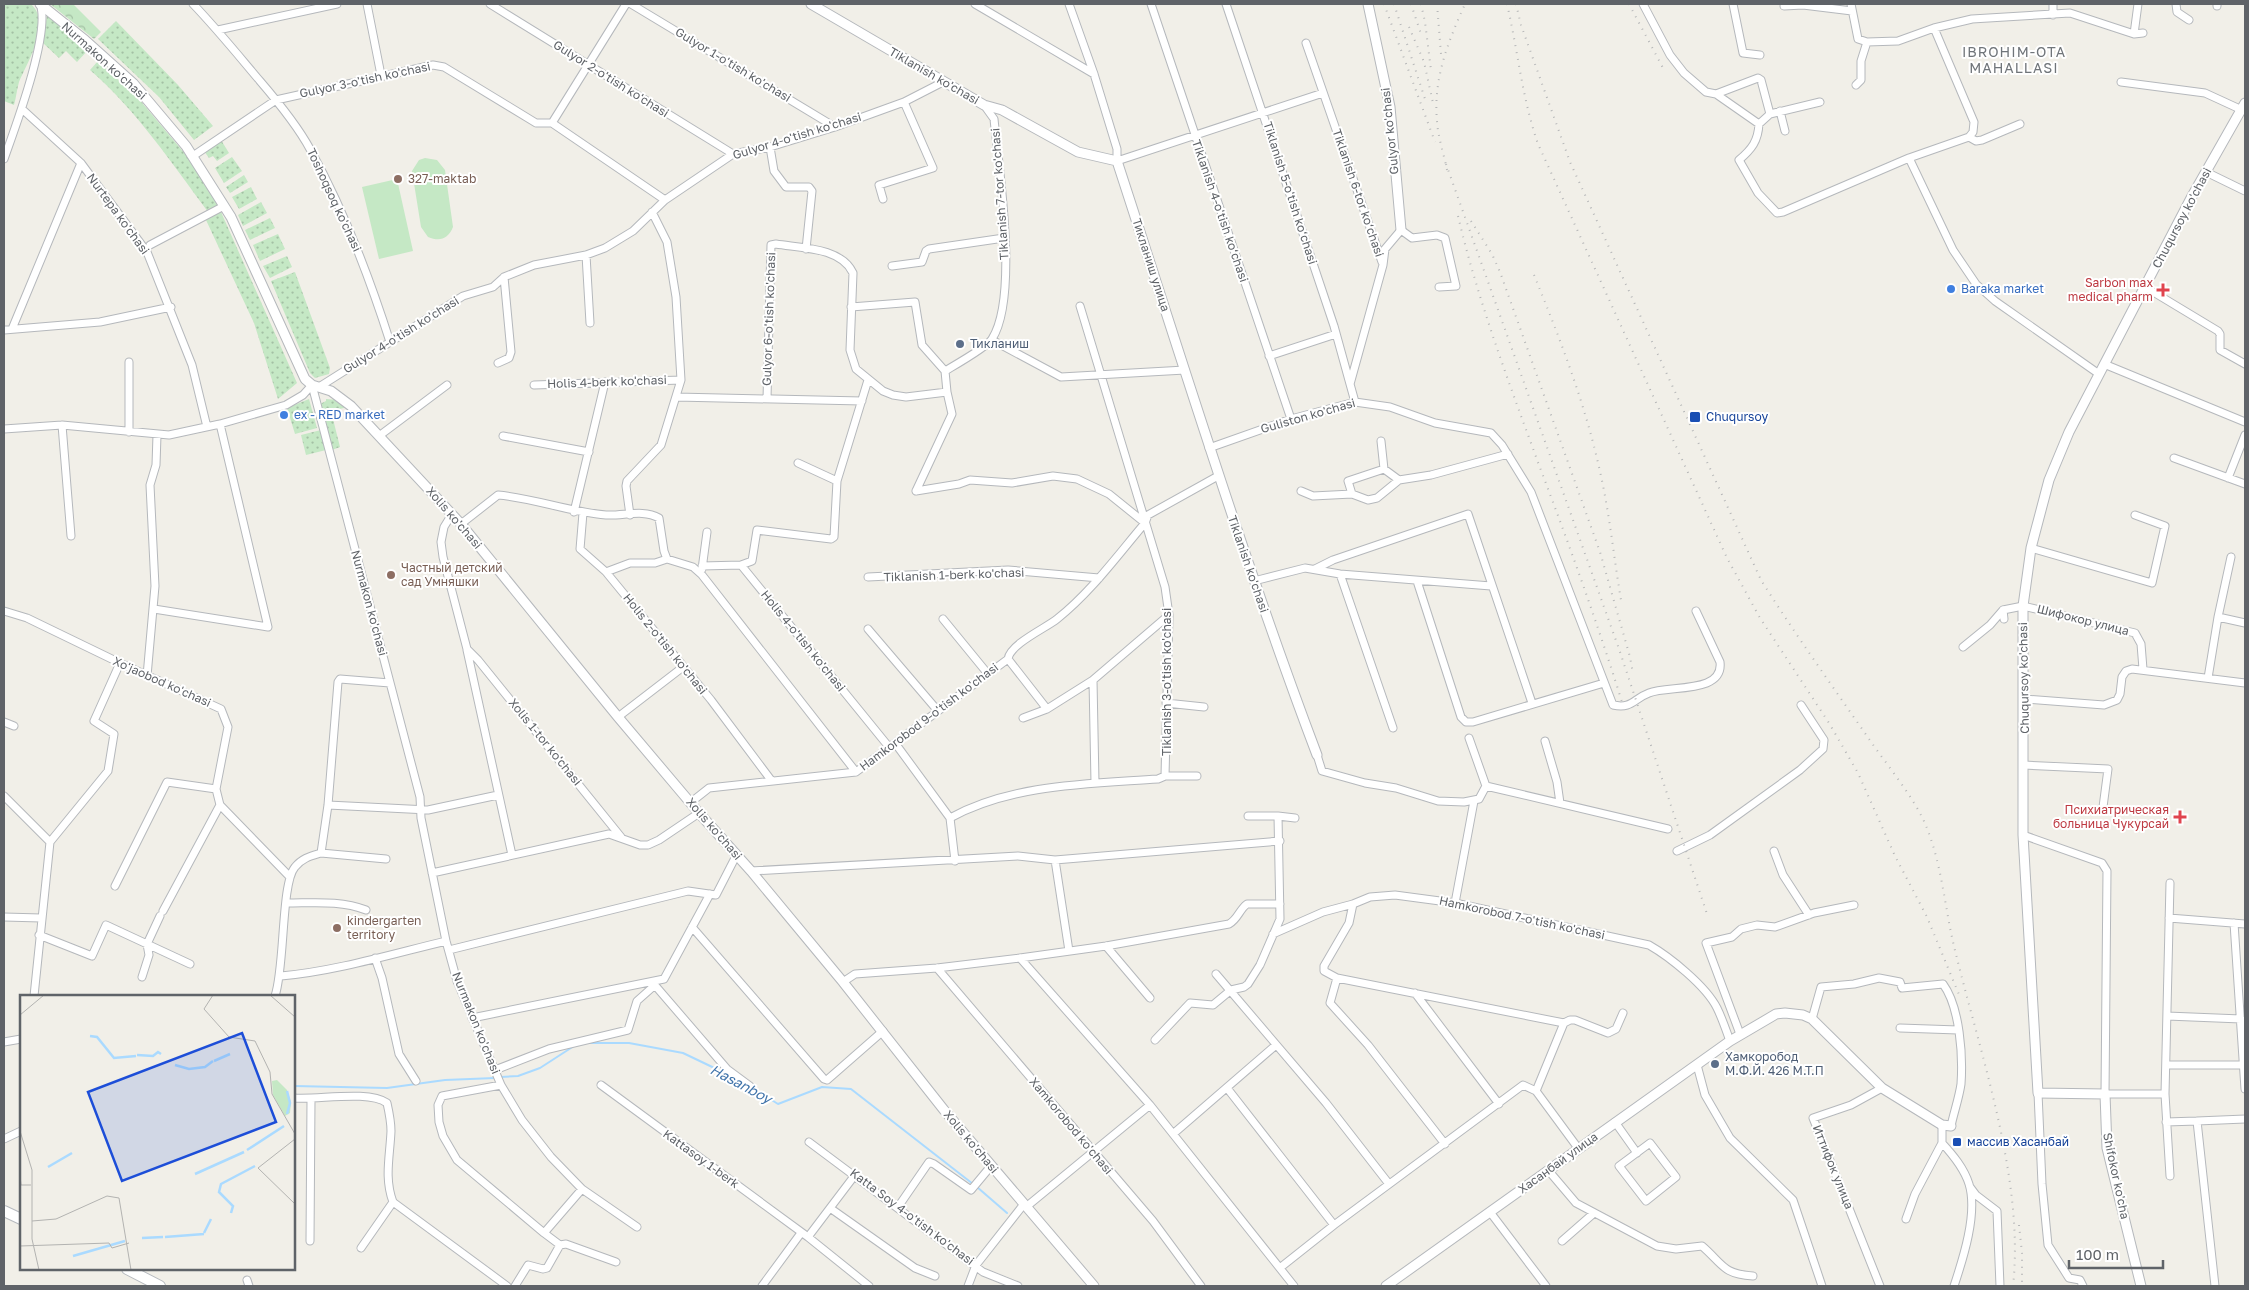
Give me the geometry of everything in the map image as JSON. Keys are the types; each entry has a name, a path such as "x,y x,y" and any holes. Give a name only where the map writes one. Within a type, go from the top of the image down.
{"main road":[{"path":"4,1211 20,1219"},
{"path":"129,1270 160,1286"}],"street":[{"path":"4,159 22,109 42,29 42,10 39,4"},
{"name":"Nurmakon ko'chasi","path":"39,4 85,40 133,83 193,156 224,206 266,291 304,376 316,386 420,797 421,818 456,981 501,1085 528,1128 551,1157 582,1189 637,1227"},
{"name":"Toshoqsoq ko'chasi","path":"193,4 218,30 276,100 310,147 339,206 370,280 390,342"},
{"path":"218,30 337,4"},
{"path":"367,4 381,75"},
{"name":"Gulyor 2-o'tish ko'chasi","path":"490,4 733,154"},
{"path":"552,123 626,4"},
{"name":"Gulyor 1-o'tish ko'chasi","path":"631,4 835,127"},
{"name":"Tiklanish ko'chasi","path":"811,4 984,105 1002,110 1078,152 1117,161"},
{"path":"976,4 1094,74"},
{"path":"1069,4 1094,74 1117,149 1117,161 1323,93"},
{"name":"Tiklanish 4-o'tish ko‘chasi","path":"1151,4 1290,419"},
{"name":"Tiklanish 5-o'tish ko‘chasi","path":"1226,4 1336,334 1350,384"},
{"name":"Gulyor ko'chasi","path":"1368,4 1390,107 1396,190 1402,230"},
{"path":"1643,4 1670,55 1684,73 1706,92 1716,94 1758,124"},
{"path":"1733,4 1743,53 1760,55"},
{"path":"1784,6 1803,4 1851,8 1858,39 1868,42 1898,41 1934,28 1972,19 2070,13 2134,34 2144,33"},
{"path":"2052,4 2053,15"},
{"path":"2134,34 2138,4"},
{"path":"2176,4 2177,12 2189,20"},
{"path":"1820,102 1770,114 1758,124 1755,143 1750,151 1739,160 1758,193 1771,209 1777,213 1909,158 1969,137 1973,132 1974,122 1934,28"},
{"path":"1856,85 1860,80 1861,62 1868,42"},
{"name":"Tiklanish 6-tor ko‘chasi","path":"1306,43 1383,265 1350,384"},
{"name":"Gulyor 3-o'tish ko'chasi","path":"193,156 276,100 381,75 438,65 536,123 552,123 665,200"},
{"path":"1716,94 1758,78 1761,80 1770,114"},
{"name":"Gulyor 4-o'tish ko'chasi","path":"316,386 463,296 493,287 504,277 534,265 586,255 605,248 633,232 665,200 733,154 770,147 835,127 904,102 943,82"},
{"path":"2121,82 2205,93 2244,107"},
{"path":"883,199 879,185 933,168 904,102"},
{"name":"Tiklanish 7-tor ko'chasi","path":"984,105 994,119 1004,238 1005,280 1003,310 992,340"},
{"name":"Chuqursoy ko'chasi","path":"2083,1286 2080,1280 2069,1278 2048,1245 2042,1184 2023,836 2023,606 2031,548 2049,480 2062,448 2104,364 2206,172 2244,107"},
{"name":"Nurtepa ko'chasi","path":"22,109 81,163 147,252 171,307 192,364 207,427"},
{"path":"1780,111 1785,131"},
{"path":"1969,137 1980,141 2020,124"},
{"path":"770,147 774,171 786,187 811,188 806,249"},
{"path":"1909,158 1953,250 1976,284 1995,301 2099,374"},
{"name":"Тикланиш улица","path":"1117,161 1185,370"},
{"path":"12,329 81,163"},
{"path":"2206,172 2245,192"},
{"path":"150,246 224,206"},
{"path":"630,515 626,486 627,480 661,445 681,380 676,297 667,242 652,212"},
{"path":"1383,265 1385,249 1402,230 1412,238 1438,235 1445,238 1456,286 1439,287"},
{"path":"892,266 922,262 926,251 929,249 1004,238"},
{"name":"Gulyor 6-o'tish ko'chasi","path":"767,399 771,245 776,244 832,252 850,266 853,273 850,356 856,369 868,380 883,391 906,397 947,392"},
{"path":"586,255 590,323"},
{"path":"498,363 509,358 511,352 504,277"},
{"path":"2145,287 2218,331 2220,334 2220,350 2245,364"},
{"path":"851,306 915,302 922,345 945,371 952,414 916,491 959,484 970,480 1012,483 1048,476 1077,479 1109,494 1145,523"},
{"name":"Tiklanish 3-o'tish ko'chasi","path":"1080,306 1166,588 1169,615 1165,776"},
{"path":"4,330 100,322 171,307"},
{"path":"1270,356 1336,334"},
{"path":"945,371 992,340 1061,377 1185,370"},
{"path":"129,362 129,432"},
{"path":"2104,364 2245,422"},
{"name":"Tiklanish ko'chasi","path":"1185,370 1218,476 1317,755"},
{"name":"Holis 4-berk ko'chasi","path":"534,384 681,380"},
{"path":"702,566 741,565 752,561 757,530 831,539 834,537 837,482 868,380"},
{"path":"574,512 605,382"},
{"path":"1350,384 1355,402"},
{"path":"379,436 447,385"},
{"path":"4,429 62,425 157,435 182,433 286,405 316,386"},
{"name":"Xolis ko'chasi","path":"316,386 331,390 340,396 461,524 618,717 699,814 751,871 843,982 944,1110 1094,1286"},
{"name":"Gulyor 6-o'tish ko'chasi","path":"676,397 862,401"},
{"name":"Guliston ko'chasi","path":"1209,448 1290,419 1355,402 1390,407 1435,423 1491,433 1510,457 1531,492 1613,705 1624,707 1648,693 1700,685 1718,676 1721,670 1720,662 1696,611"},
{"path":"154,609 268,627 220,424"},
{"path":"62,425 71,536"},
{"path":"147,676 155,586 150,485 156,465 157,435"},
{"path":"2228,478 2245,435"},
{"path":"503,436 588,452"},
{"path":"1381,442 1384,469 1399,480"},
{"path":"1301,491 1313,496 1352,494 1368,500 1377,498 1399,480 1431,475 1510,457"},
{"path":"2174,458 2245,484"},
{"path":"798,463 837,482"},
{"path":"1352,494 1348,481 1384,469"},
{"name":"Hamkorobod 9-o'tish ko'chasi","path":"690,803 709,788 856,772 1008,659 1015,647 1057,619 1088,592 1145,523 1148,515 1218,476"},
{"path":"461,524 498,495 574,512 630,515 636,512 659,518 667,560"},
{"name":"Holis 2-o'tish ko'chasi","path":"583,513 580,550 606,572 710,700 771,780"},
{"name":"Xolis 1-tor ko'chasi","path":"452,514 444,527 441,542 446,574 467,649 512,855"},
{"path":"1315,569 1333,560 1468,514 1490,586 1532,703"},
{"path":"2031,548 2152,583 2165,526 2135,515"},
{"path":"702,575 707,532"},
{"path":"2208,678 2231,556"},
{"path":"606,572 630,563 655,563 667,560 693,567 702,575 856,772"},
{"name":"Holis 4-o'tish ko'chasi","path":"741,565 889,748"},
{"path":"1254,581 1299,569 1315,569 1340,574 1490,586"},
{"name":"Tiklanish 1-berk ko'chasi","path":"868,578 1008,570 1099,578"},
{"path":"1340,574 1393,728"},
{"path":"1416,581 1461,717 1466,722 1473,722 1604,683"},
{"path":"1963,647 1990,625 2003,610 2023,606"},
{"name":"Шифокор улица","path":"2023,606 2135,632 2141,644 2143,669"},
{"path":"2003,610 2004,619"},
{"name":"Xo'jaobod ko'chasi","path":"4,611 28,618 147,676 221,709 228,727 216,789 220,805"},
{"path":"1023,718 1047,709 1093,680 1169,615"},
{"path":"2218,617 2245,623"},
{"path":"944,619 988,674"},
{"path":"868,629 938,711"},
{"name":"Xolis 1-tor ko'chasi","path":"467,649 478,660 621,837"},
{"path":"1008,659 1047,709"},
{"path":"34,995 50,842 108,771 114,734 94,721 120,663"},
{"path":"618,717 683,667"},
{"path":"2024,699 2104,706 2117,700 2120,694 2122,677 2126,671 2143,669 2245,683"},
{"path":"321,853 328,805 338,682 340,679 390,683"},
{"path":"1093,680 1095,783"},
{"path":"1166,703 1204,706"},
{"path":"1677,851 1710,835 1800,770 1823,749 1824,740 1801,705"},
{"path":"4,722 14,726"},
{"path":"1317,755 1322,771 1366,784 1396,788 1438,801 1474,800 1479,799 1486,786 1469,738"},
{"path":"1545,740 1557,782 1560,803"},
{"path":"895,743 950,818 955,861"},
{"path":"2024,765 2108,769 2103,807"},
{"path":"950,818 972,806 1003,796 1095,783 1158,779 1165,776 1197,776"},
{"path":"115,886 167,782 171,781 216,789"},
{"path":"1486,786 1668,829"},
{"path":"328,805 422,810 498,795"},
{"path":"4,796 50,842"},
{"path":"1455,903 1474,800"},
{"path":"142,977 149,954 147,944 220,805 289,876"},
{"path":"432,873 609,834 640,845 648,844 659,840 699,814"},
{"path":"1248,816 1295,818"},
{"path":"1155,1040 1190,1003 1213,1006 1231,990 1248,984 1260,966 1280,919 1280,841 1278,816"},
{"path":"2023,836 2102,863 2108,871 2106,1094"},
{"path":"751,871 1018,856 1055,860 1280,841"},
{"path":"1774,851 1783,875 1809,915"},
{"path":"275,995 281,976 289,876 302,859 321,853 386,858"},
{"path":"449,950 688,891 717,894 736,856"},
{"path":"1055,860 1069,951"},
{"path":"2170,883 2165,1094 2170,1176"},
{"path":"472,1018 653,983 664,979 710,894"},
{"name":"Hamkorobod 7-o'tish ko'chasi","path":"1273,934 1323,912 1377,895 1396,895 1455,903 1649,945 1660,951 1704,990 1716,1007 1730,1041"},
{"path":"287,903 340,903 366,910"},
{"path":"843,982 855,974 937,968 1106,946 1228,924 1235,921 1243,907 1247,904 1280,904"},
{"path":"1353,904 1349,923 1323,969 1337,978 1564,1023 1575,1020 1608,1033 1616,1029 1623,1013"},
{"path":"1740,1034 1706,943 1732,937 1741,929 1757,925 1775,927 1809,915 1854,905"},
{"path":"4,917 41,918"},
{"path":"2169,918 2245,924"},
{"path":"2234,923 2245,1089"},
{"path":"39,935 92,956 106,925 190,964"},
{"path":"692,927 824,1079 827,1080 883,1031"},
{"path":"281,976 374,958 446,941"},
{"path":"1106,946 1150,998"},
{"path":"374,958 382,978 398,1054 416,1081"},
{"path":"1020,958 1150,1105 1294,1286"},
{"name":"Xamkorobod ko'chasi","path":"937,968 1152,1221 1201,1286"},
{"path":"1216,974 1326,1103 1388,1184"},
{"path":"1337,978 1330,1003 1368,1045 1445,1144"},
{"path":"1812,1019 1821,987 1854,984 1879,978 1900,982 1902,988 1944,984 1951,995 1958,1030 1961,1084 1942,1143 1915,1194 1906,1219"},
{"path":"495,1070 550,1049 628,1030 637,1001 653,983"},
{"path":"653,983 727,1069 750,1086"},
{"path":"1415,993 1499,1104"},
{"path":"1730,1041 1776,1014 1785,1012 1803,1015 1812,1019 1882,1088 1947,1125"},
{"path":"2166,1016 2240,1019"},
{"path":"1536,1091 1564,1023"},
{"path":"1900,1028 1958,1030"},
{"path":"4,1042 20,1040"},
{"name":"Хасанбай улица","path":"1386,1286 1730,1041"},
{"path":"1173,1134 1276,1045"},
{"path":"1697,1065 1705,1095 1730,1138 1793,1200 1822,1286"},
{"path":"2166,1065 2244,1065"},
{"path":"501,1085 442,1096 438,1105 439,1122 443,1136 457,1160 560,1245 566,1244 616,1262"},
{"name":"Kattasoy 1-berk","path":"600,1085 802,1233 869,1286"},
{"path":"1281,1268 1388,1184 1523,1085 1536,1091 1578,1148"},
{"path":"1227,1088 1334,1225"},
{"name":"Иттифок улица","path":"1880,1286 1813,1118 1851,1105 1882,1088"},
{"path":"2038,1093 2165,1094"},
{"name":"Shifokor ko'cha","path":"2106,1094 2107,1148 2141,1286"},
{"path":"295,1098 311,1100 369,1096 387,1103 391,1129 387,1173 388,1190 393,1202 507,1286"},
{"path":"310,1240 311,1100"},
{"path":"968,1286 976,1265 1025,1206 1094,1153 1150,1105"},
{"path":"2166,1122 2245,1119"},
{"path":"2197,1121 2215,1286"},
{"path":"1615,1122 1637,1152"},
{"path":"4,1138 20,1131"},
{"name":"Katta Soy 4-o'tish ko'chasi","path":"809,1142 983,1272 1018,1286"},
{"path":"1650,1143 1676,1178 1646,1201 1619,1166 1637,1152 1650,1143"},
{"path":"1942,1143 1955,1157 1976,1195 1997,1211 2000,1286"},
{"path":"898,1207 928,1162 975,1187 991,1166"},
{"path":"1548,1170 1576,1203 1657,1246 1676,1249 1702,1246 1723,1269 1742,1275 1753,1276"},
{"path":"808,1238 855,1175"},
{"path":"1954,1286 1968,1241 1971,1202 1969,1185"},
{"path":"544,1233 582,1189"},
{"path":"361,1248 393,1202"},
{"path":"830,1208 916,1268 935,1276"},
{"path":"1490,1212 1546,1286"},
{"path":"1562,1241 1594,1213"},
{"path":"762,1286 802,1233"},
{"path":"515,1286 528,1265 543,1270 547,1268 560,1245"}],"green space":[{"path":"4,4 31,4 37,12 39,21 36,42 19,82 14,105 4,101"},
{"path":"50,4 73,4 101,32 94,39"},
{"path":"47,15 88,50 77,62 66,51 59,58 43,43"},
{"path":"116,21 178,85 213,126 194,140 159,97 98,39"},
{"path":"98,61 138,98 186,155 219,206 208,212 138,120 123,102 90,70"},
{"path":"221,140 229,153 217,161 213,156 209,158 204,151"},
{"path":"232,157 242,171 224,183 215,168"},
{"path":"425,158 437,160 445,170 453,227 446,237 440,239 428,237 421,227 412,171 419,160"},
{"path":"244,175 248,182 230,193 226,187"},
{"path":"397,179 413,251 379,259 362,187"},
{"path":"251,187 257,199 239,209 232,197"},
{"path":"261,202 267,213 243,226 238,215"},
{"path":"221,212 297,383 278,399 254,323 206,220"},
{"path":"270,218 275,228 250,240 245,230"},
{"path":"278,234 285,249 260,261 253,245"},
{"path":"287,256 292,267 270,278 263,266"},
{"path":"295,272 330,368 329,374 315,378 310,373 271,281"},
{"path":"309,399 317,428 295,434 287,408"},
{"path":"326,399 339,400 348,407 331,411 340,447 332,450 320,404 326,401"},
{"path":"321,430 326,450 306,455 301,435"}],"waterway":[{"name":"Hasanboy","path":"588,1043 629,1043 683,1053 729,1075"},
{"name":"Hasanboy","path":"501,1077 518,1076 540,1068 574,1046"},
{"name":"Hasanboy","path":"295,1086 387,1088 445,1080 495,1078"},
{"name":"Hasanboy","path":"751,1087 778,1104 822,1087 851,1089 973,1184"},
{"name":"Hasanboy","path":"15,1137 20,1135"},
{"name":"Hasanboy","path":"977,1187 1007,1213"}],"railway":[{"path":"1384,4 1435,142"},
{"path":"1394,4 1425,99"},
{"path":"1411,4 1422,37"},
{"path":"1421,4 1431,70"},
{"path":"1437,4 1441,54"},
{"path":"1447,170 1438,127 1437,90 1443,61 1465,4"},
{"path":"1507,4 1524,92 1538,144 1727,558 1760,618 1829,723 1858,773 1895,856 1927,917 1960,997"},
{"path":"1516,4 1521,25 1570,162 1761,580 1814,660 1905,788 1923,819 1929,834 1938,865 1953,942 1997,1113 2006,1158 2015,1245 2013,1286"},
{"path":"1629,4 1663,68"},
{"path":"1409,27 1424,62 1433,103"},
{"path":"1446,164 1619,649 1708,917"},
{"path":"1458,216 1495,342 1603,642 1622,702"},
{"path":"1471,221 1492,254 1500,272 1600,552 1630,657 1633,674"},
{"path":"1534,275 1572,374 1595,450 1607,507 1621,600"},
{"path":"2019,1225 2022,1253 2022,1286"}],"place":[{"name":"327-maktab","path":"398,179"},
{"name":"Baraka market","path":"1951,289"},
{"name":"Sarbon max medical pharm","path":"2163,290"},
{"name":"Тикланиш","path":"960,344"},
{"name":"ex - RED market","path":"284,415"},
{"name":"Chuqursoy","path":"1695,417"},
{"name":"Частный детский сад Умняшки","path":"391,575"},
{"name":"Психиатрическая больница Чукурсай","path":"2180,817"},
{"name":"kindergarten territory","path":"337,928"},
{"name":"Хамкоробод М.Ф.Й. 426 М.Т.П","path":"1715,1064"},
{"name":"массив Хасанбай","path":"1957,1142"}],"district":[{"name":"IBROHIM-OTA MAHALLASI","path":"2014,60"}]}
